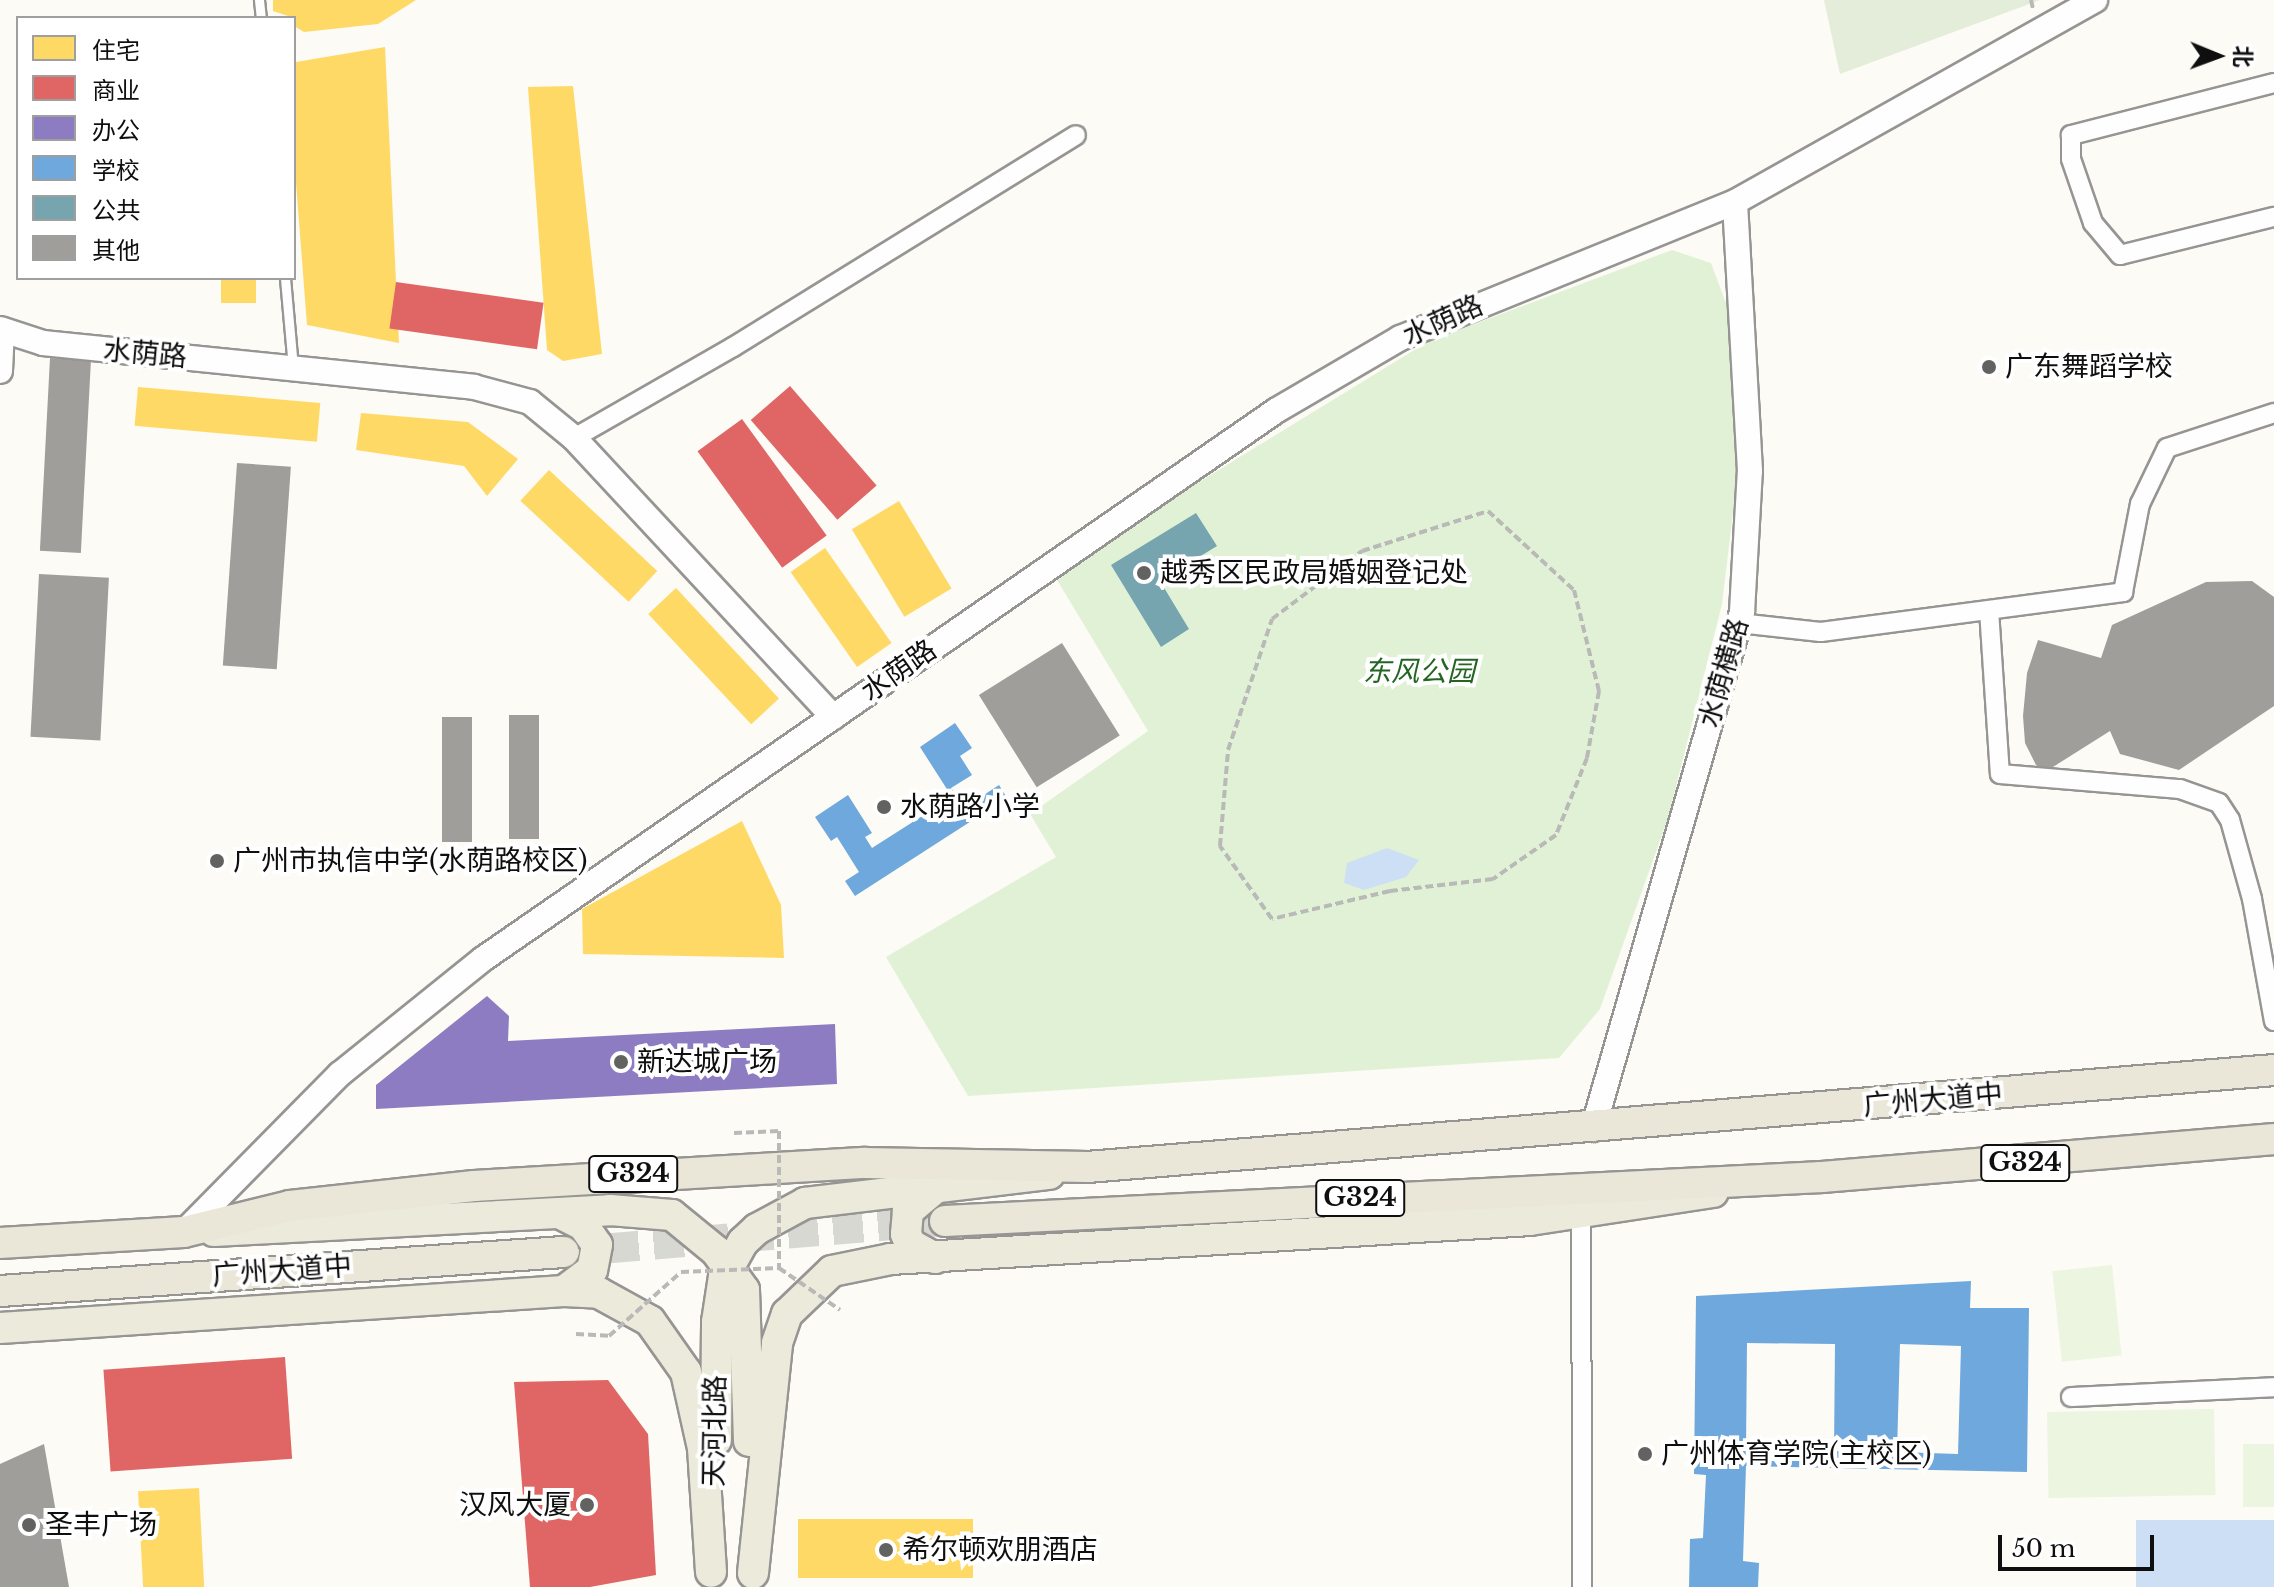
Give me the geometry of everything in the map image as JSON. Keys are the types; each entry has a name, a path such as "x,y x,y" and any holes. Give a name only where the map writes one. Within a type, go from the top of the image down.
{"highway":[{"name":"广州大道中","path":"1593,1129 2274,1070"},
{"name":"G324","path":"184,1232 290,1206 614,1175 865,1163 1087,1167 1593,1129"},
{"name":"G324","path":"945,1221 1776,1180 1986,1166 2274,1139"},
{"name":"广州大道中","path":"0,1243 184,1232"},
{"name":"广州大道中","path":"0,1291 564,1252"}],"main road":[{"path":"731,1275 743,1242 791,1207 1087,1167"},
{"path":"753,1580 775,1355 787,1314 832,1271 878,1261 1581,1215 1776,1180"},
{"path":"933,1190 908,1211 906,1234 910,1244 935,1258"},
{"path":"184,1232 646,1210 672,1215 701,1235 731,1275"},
{"path":"559,1213 583,1225 597,1245 592,1270 564,1291"},
{"name":"天河北路","path":"711,1579 717,1322 731,1275"},
{"name":"天河北路","path":"731,1275 747,1302 753,1580"},
{"path":"0,1328 564,1291 618,1300 650,1321 679,1355 699,1420 711,1579"}],"street":[{"name":"水荫路","path":"184,1232 340,1074 483,959 1207,456 1341,372 1413,333 1735,202 2095,0"},
{"path":"2274,83 2071,135 2071,159 2093,223 2120,255 2274,217"},
{"path":"574,438 733,347 1076,135"},
{"name":"水荫横路","path":"1593,1129 1739,623 1748,572 1750,471 1735,202"},
{"name":"水荫路","path":"1,329 43,343 293,368 510,395 530,402 574,438 833,717"},
{"path":"0,371 1,329"},
{"path":"1739,623 1821,632 2123,592 2140,504 2167,448 2274,413"},
{"path":"1989,610 2000,774 2180,789 2219,803 2230,820 2252,899 2274,1021"},
{"path":"2265,978 2274,946"},
{"path":"1581,1215 1582,1587"},
{"path":"2071,1397 2274,1387"}],"lane":[{"path":"285,280 293,368"}],"path":[{"path":"1488,511 1574,590 1599,691 1587,758 1556,835 1493,879 1390,891 1272,919 1220,846 1228,750 1272,619 1362,551 1488,511"},
{"path":"734,1133 779,1131 779,1268"},
{"path":"576,1334 609,1336 681,1272 779,1268 840,1310"}],"green space":[{"path":"1824,0 2040,0 1840,74"},
{"name":"东风公园","path":"1672,250 1711,263 1737,333 1740,454 1722,604 1668,818 1600,1009 1559,1058 968,1096 886,957 1056,857 1030,814 1148,731 1057,580 1191,487 1429,341"},
{"path":"2112,1265 2122,1356 2062,1362 2052,1271"},
{"path":"2214,1409 2216,1495 2049,1498 2047,1412"},
{"path":"2243,1444 2274,1444 2274,1507 2243,1507"}],"water":[{"path":"1387,848 1419,860 1406,877 1364,890 1344,883 1347,863"},
{"path":"2136,1520 2274,1520 2274,1587 2136,1587"}],"building: 住宅":[{"path":"273,0 416,0 378,24 304,32 296,27 296,16 273,11"},
{"path":"385,47 399,343 307,325 296,183 296,62"},
{"path":"573,86 602,354 563,361 547,350 528,87"},
{"path":"221,280 256,280 256,303 221,303"},
{"path":"138,387 320,403 317,442 135,426"},
{"path":"361,413 468,422 518,459 487,496 464,466 356,450"},
{"path":"549,470 657,571 629,602 520,501"},
{"path":"899,501 952,588 904,617 852,529"},
{"path":"825,548 892,643 857,667 791,572"},
{"path":"676,588 779,698 751,724 648,614"},
{"path":"742,821 781,905 784,958 583,954 582,909"},
{"path":"278,1372 283,1447 123,1458 118,1389 168,1385 170,1416 209,1413 206,1378"},
{"path":"199,1488 204,1587 143,1587 138,1491"},
{"name":"希尔顿欢朋酒店","path":"798,1519 973,1519 973,1578 798,1578"}],"building: 商业":[{"path":"396,282 544,303 537,349 389,329"},
{"path":"790,386 877,486 837,520 751,420"},
{"path":"742,419 827,535 782,568 698,451"},
{"path":"285,1357 292,1459 111,1471 103,1370"},
{"name":"汉风大厦","path":"608,1380 648,1434 656,1575 590,1587 530,1587 514,1382"},
{"path":"0,1468 15,1498 20,1528 23,1569 17,1587 0,1587"}],"building: 办公":[{"name":"新达城广场","path":"487,996 509,1016 508,1041 835,1024 837,1084 376,1109 376,1085"}],"building: 学校":[{"path":"955,723 972,748 960,756 972,775 951,788 964,808 999,785 1007,798 855,896 845,881 859,872 837,837 831,841 815,817 848,795 872,833 865,837 872,848 952,797 920,747"},
{"path":"1971,1281 1970,1308 2029,1308 2027,1472 1746,1466 1743,1561 1759,1563 1758,1587 1689,1587 1690,1539 1703,1538 1706,1475 1694,1474 1696,1296","holes":["1747,1343 1835,1344 1834,1451 1746,1450","1900,1344 1961,1346 1958,1454 1897,1452"]}],"building: 公共":[{"name":"越秀区民政局婚姻登记处","path":"1196,513 1217,546 1160,581 1189,629 1161,647 1111,565"}],"building: 其他":[{"path":"50,358 91,360 81,553 40,551"},
{"path":"237,463 291,467 277,669 223,666"},
{"path":"39,574 109,578 100,740 30,737"},
{"path":"2252,581 2274,597 2274,706 2179,770 2120,754 2110,731 2045,772 2036,765 2025,743 2023,716 2027,673 2038,640 2101,658 2112,625 2206,582"},
{"path":"1062,643 1120,735 1037,787 979,695"},
{"path":"509,715 539,715 539,839 509,839"},
{"path":"442,717 472,717 472,842 442,842"},
{"name":"圣丰广场","path":"44,1444 69,1587 0,1587 0,1464"}],"tunnel":[{"path":"564,1252 945,1221"}],"place":[{"name":"广东舞蹈学校","path":"1989,367"},
{"name":"越秀区民政局婚姻登记处","path":"1144,573"},
{"name":"水荫路小学","path":"884,807"},
{"name":"广州市执信中学(水荫路校区)","path":"217,861"},
{"name":"新达城广场","path":"621,1062"},
{"name":"广州体育学院(主校区)","path":"1645,1454"},
{"name":"汉风大厦","path":"587,1505"},
{"name":"圣丰广场","path":"29,1525"},
{"name":"希尔顿欢朋酒店","path":"886,1550"}]}
